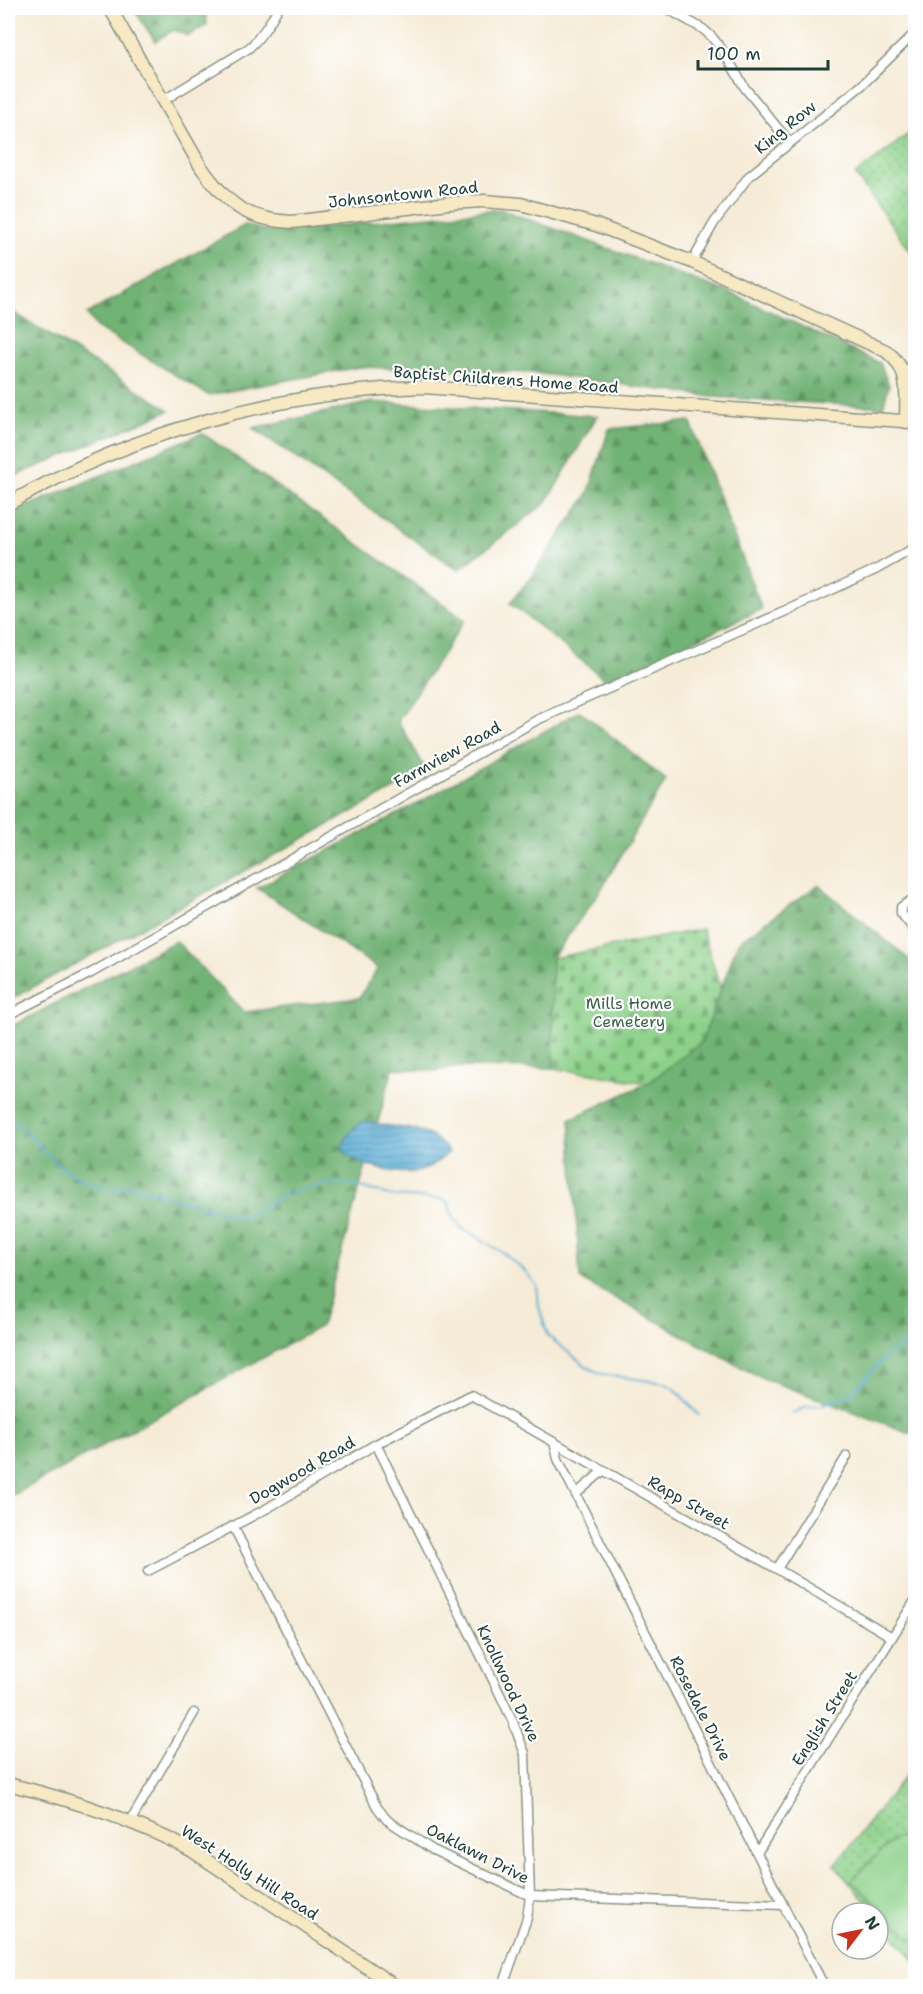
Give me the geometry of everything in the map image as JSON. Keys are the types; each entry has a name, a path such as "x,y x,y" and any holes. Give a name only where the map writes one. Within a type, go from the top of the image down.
{"street":[{"name":"Johnsontown Road","path":"110,8 201,168 216,188 242,211 271,221 312,221 449,203 503,202 557,213 596,225 692,262 873,344 909,370 906,390 910,422"},
{"path":"164,100 249,48 260,39 278,8"},
{"path":"666,8 703,28 718,44 745,88 790,142"},
{"name":"King Row","path":"692,262 714,223 749,176 861,86 915,32"},
{"name":"Baptist Childrens Home Road","path":"8,504 41,485 96,460 165,434 237,411 278,402 373,388 435,387 910,422"},
{"name":"Farmview Road","path":"8,1015 92,973 537,720 792,608 877,569 915,547"},
{"path":"915,897 901,907 901,913 915,932"},
{"name":"Rapp Street","path":"471,1395 892,1637"},
{"name":"Dogwood Road","path":"148,1571 266,1509 376,1444 471,1395"},
{"name":"Rosedale Drive","path":"554,1442 558,1459 824,1986"},
{"name":"Knollwood Drive","path":"376,1444 504,1703 525,1754 530,1896 527,1918 503,1986"},
{"path":"777,1569 847,1456"},
{"path":"576,1494 604,1470"},
{"name":"Oaklawn Drive","path":"233,1526 377,1807 387,1820 433,1850 530,1896 783,1905"},
{"name":"English Street","path":"758,1853 915,1599"},
{"path":"130,1822 194,1713"},
{"name":"West Holly Hill Road","path":"8,1784 158,1833 198,1854 395,1986"}],"green space":[{"path":"133,8 205,8 207,25 188,36 174,30 155,41"},
{"path":"915,129 916,248 910,250 855,175"},
{"path":"500,209 731,293 880,363 889,385 883,407 713,397 536,373 359,367 208,395 96,327 87,314 245,225 273,232"},
{"path":"8,309 170,410 8,479"},
{"path":"372,402 597,416 546,503 458,570 253,428"},
{"path":"690,421 762,609 607,681 510,603 532,576 588,494 609,429"},
{"path":"202,433 465,620 398,721 427,771 8,1001 8,517 16,511"},
{"path":"580,711 666,780 600,891 552,958 554,1068 463,1067 433,1071 393,1068 321,1326 8,1498 8,1028 176,941 244,1012 359,998 378,968 257,888 413,806"},
{"path":"818,885 915,964 915,1435 757,1376 580,1279 570,1119 648,1083 702,1041 738,942"},
{"name":"Mills Home Cemetery","path":"702,929 721,989 702,1041 648,1083 554,1068 552,958"},
{"path":"915,1764 915,1961 890,1931 890,1901 865,1901 835,1865"},
{"path":"916,1835 915,1942 890,1918 890,1901 873,1901 851,1880 894,1839"}],"water":[{"path":"365,1121 422,1132 441,1143 449,1153 430,1167 416,1172 398,1172 364,1164 346,1154 342,1147 354,1128"}],"waterway":[{"path":"8,1097 8,1113"},
{"path":"8,1115 57,1163 81,1180 109,1190 130,1186 140,1188 235,1216 244,1216 259,1210 286,1193 332,1183 358,1186 392,1196 440,1199 448,1202 461,1228 503,1253 526,1272 537,1286 539,1307 548,1336 587,1367 602,1374 664,1383 675,1389 699,1415"},
{"path":"792,1414 805,1407 821,1405 850,1395 886,1356 916,1336"}]}
